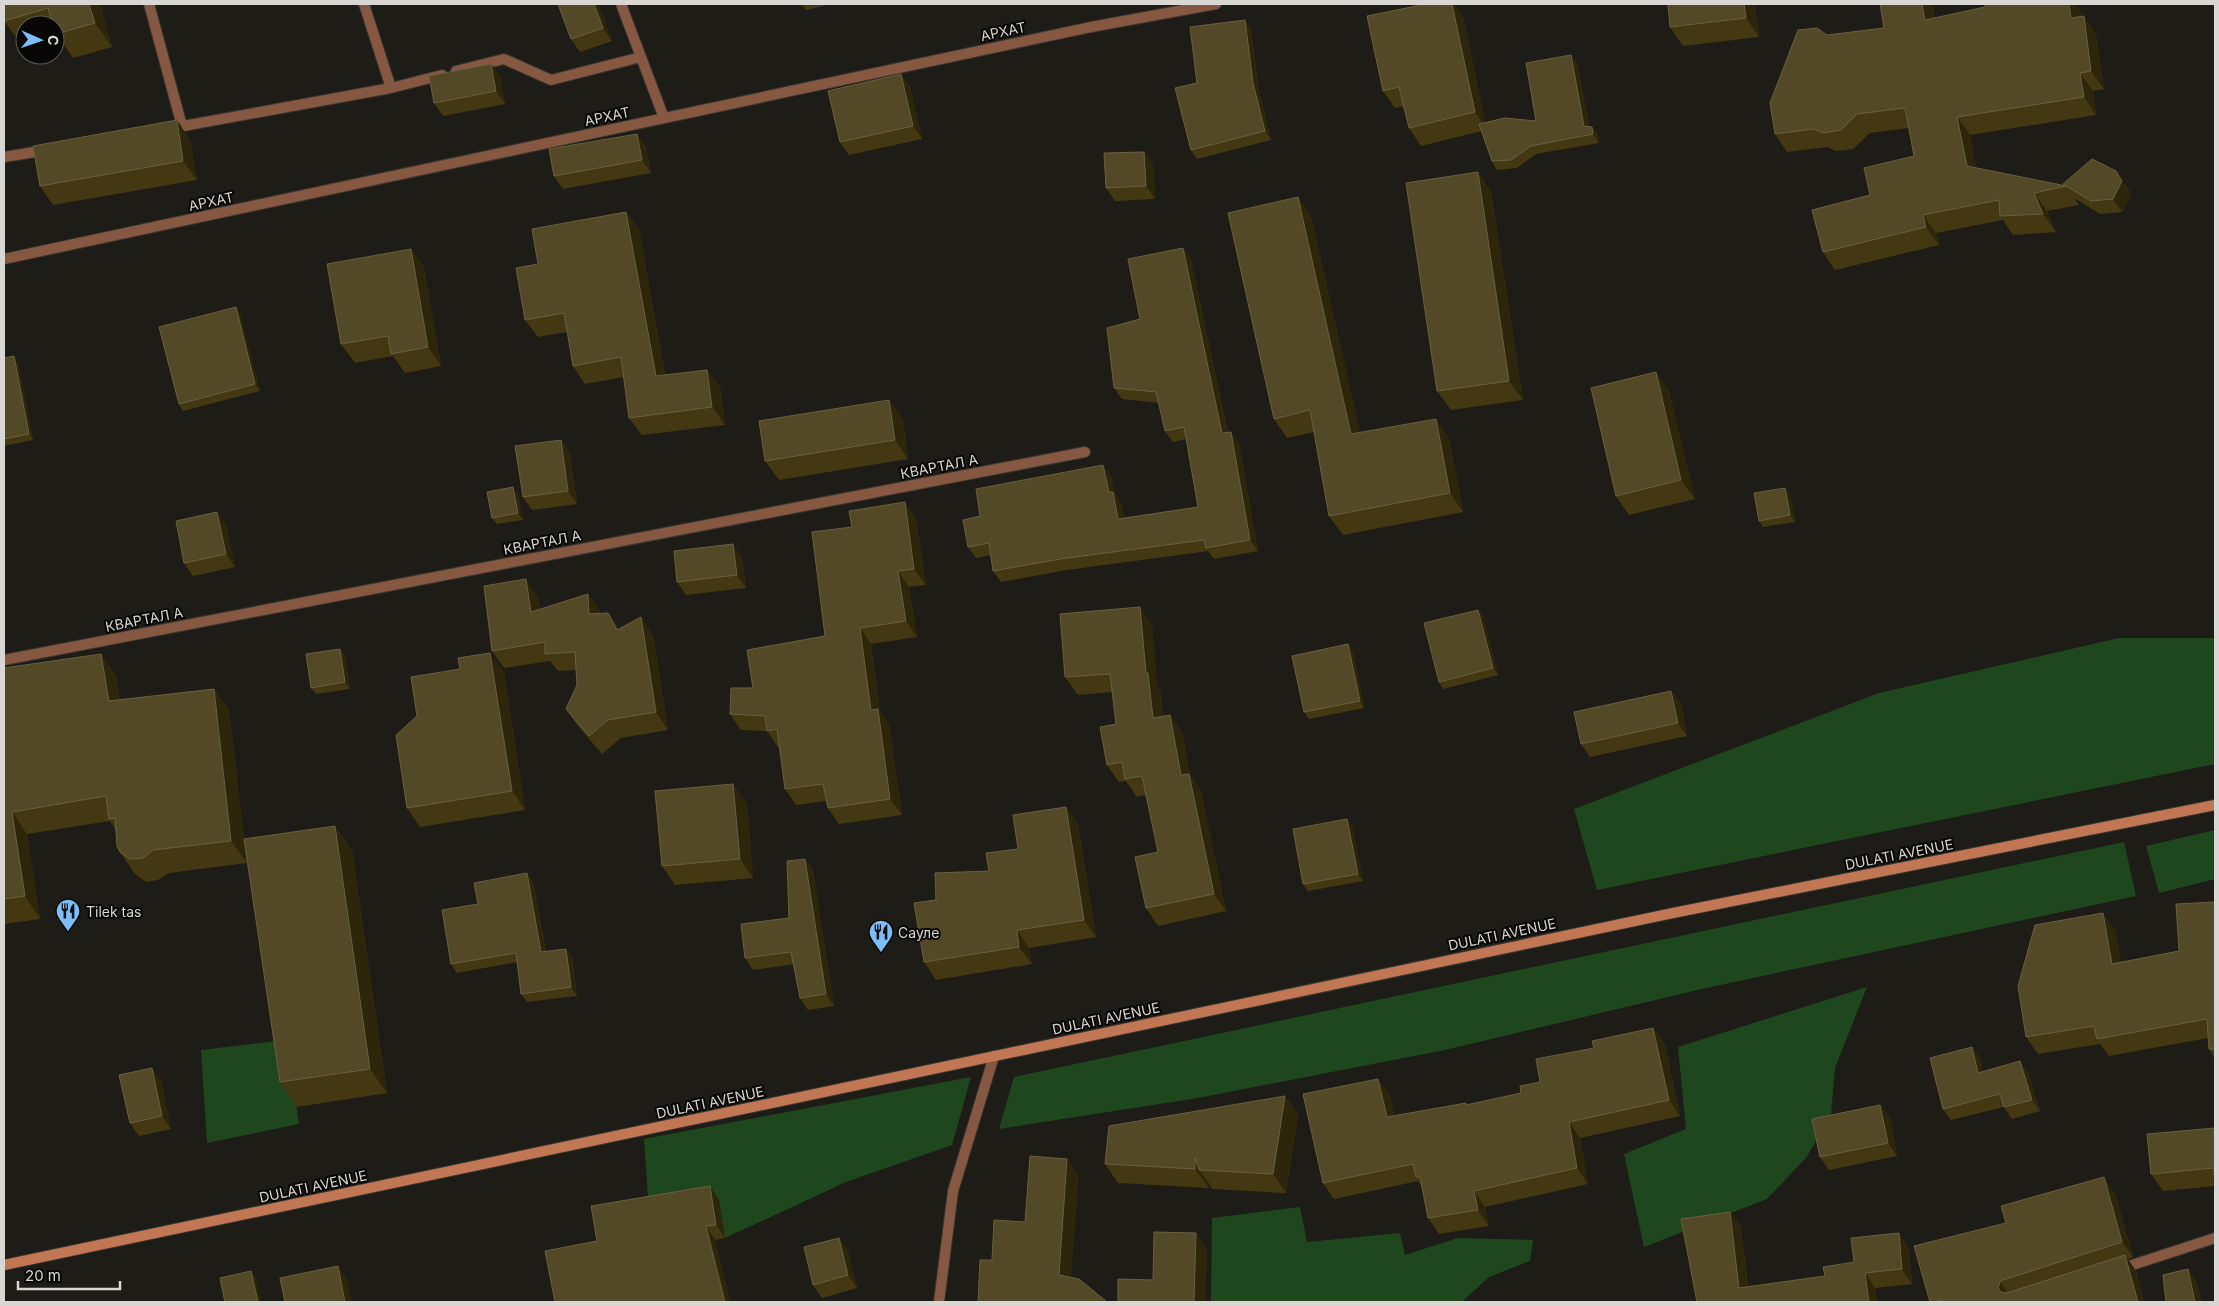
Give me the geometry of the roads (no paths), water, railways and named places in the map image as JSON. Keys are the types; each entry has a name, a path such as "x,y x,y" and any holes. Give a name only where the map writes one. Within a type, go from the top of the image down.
{"main road":[{"name":"DULATI AVENUE","path":"4,1265 1673,913 2215,805"}],"street":[{"path":"149,4 182,126"},
{"path":"364,4 391,88"},
{"path":"620,4 664,118"},
{"name":"АРХАТ","path":"4,259 1091,27 1216,4"},
{"path":"154,131 391,88 504,59 551,80 641,57"},
{"path":"4,157 60,148"},
{"name":"КВАРТАЛ А","path":"4,660 1085,452"},
{"path":"939,1302 953,1191 994,1056"},
{"path":"2111,1272 2215,1238"}],"place":[{"name":"Tilek tas","path":"68,932"},
{"name":"Сауле","path":"881,953"}]}
